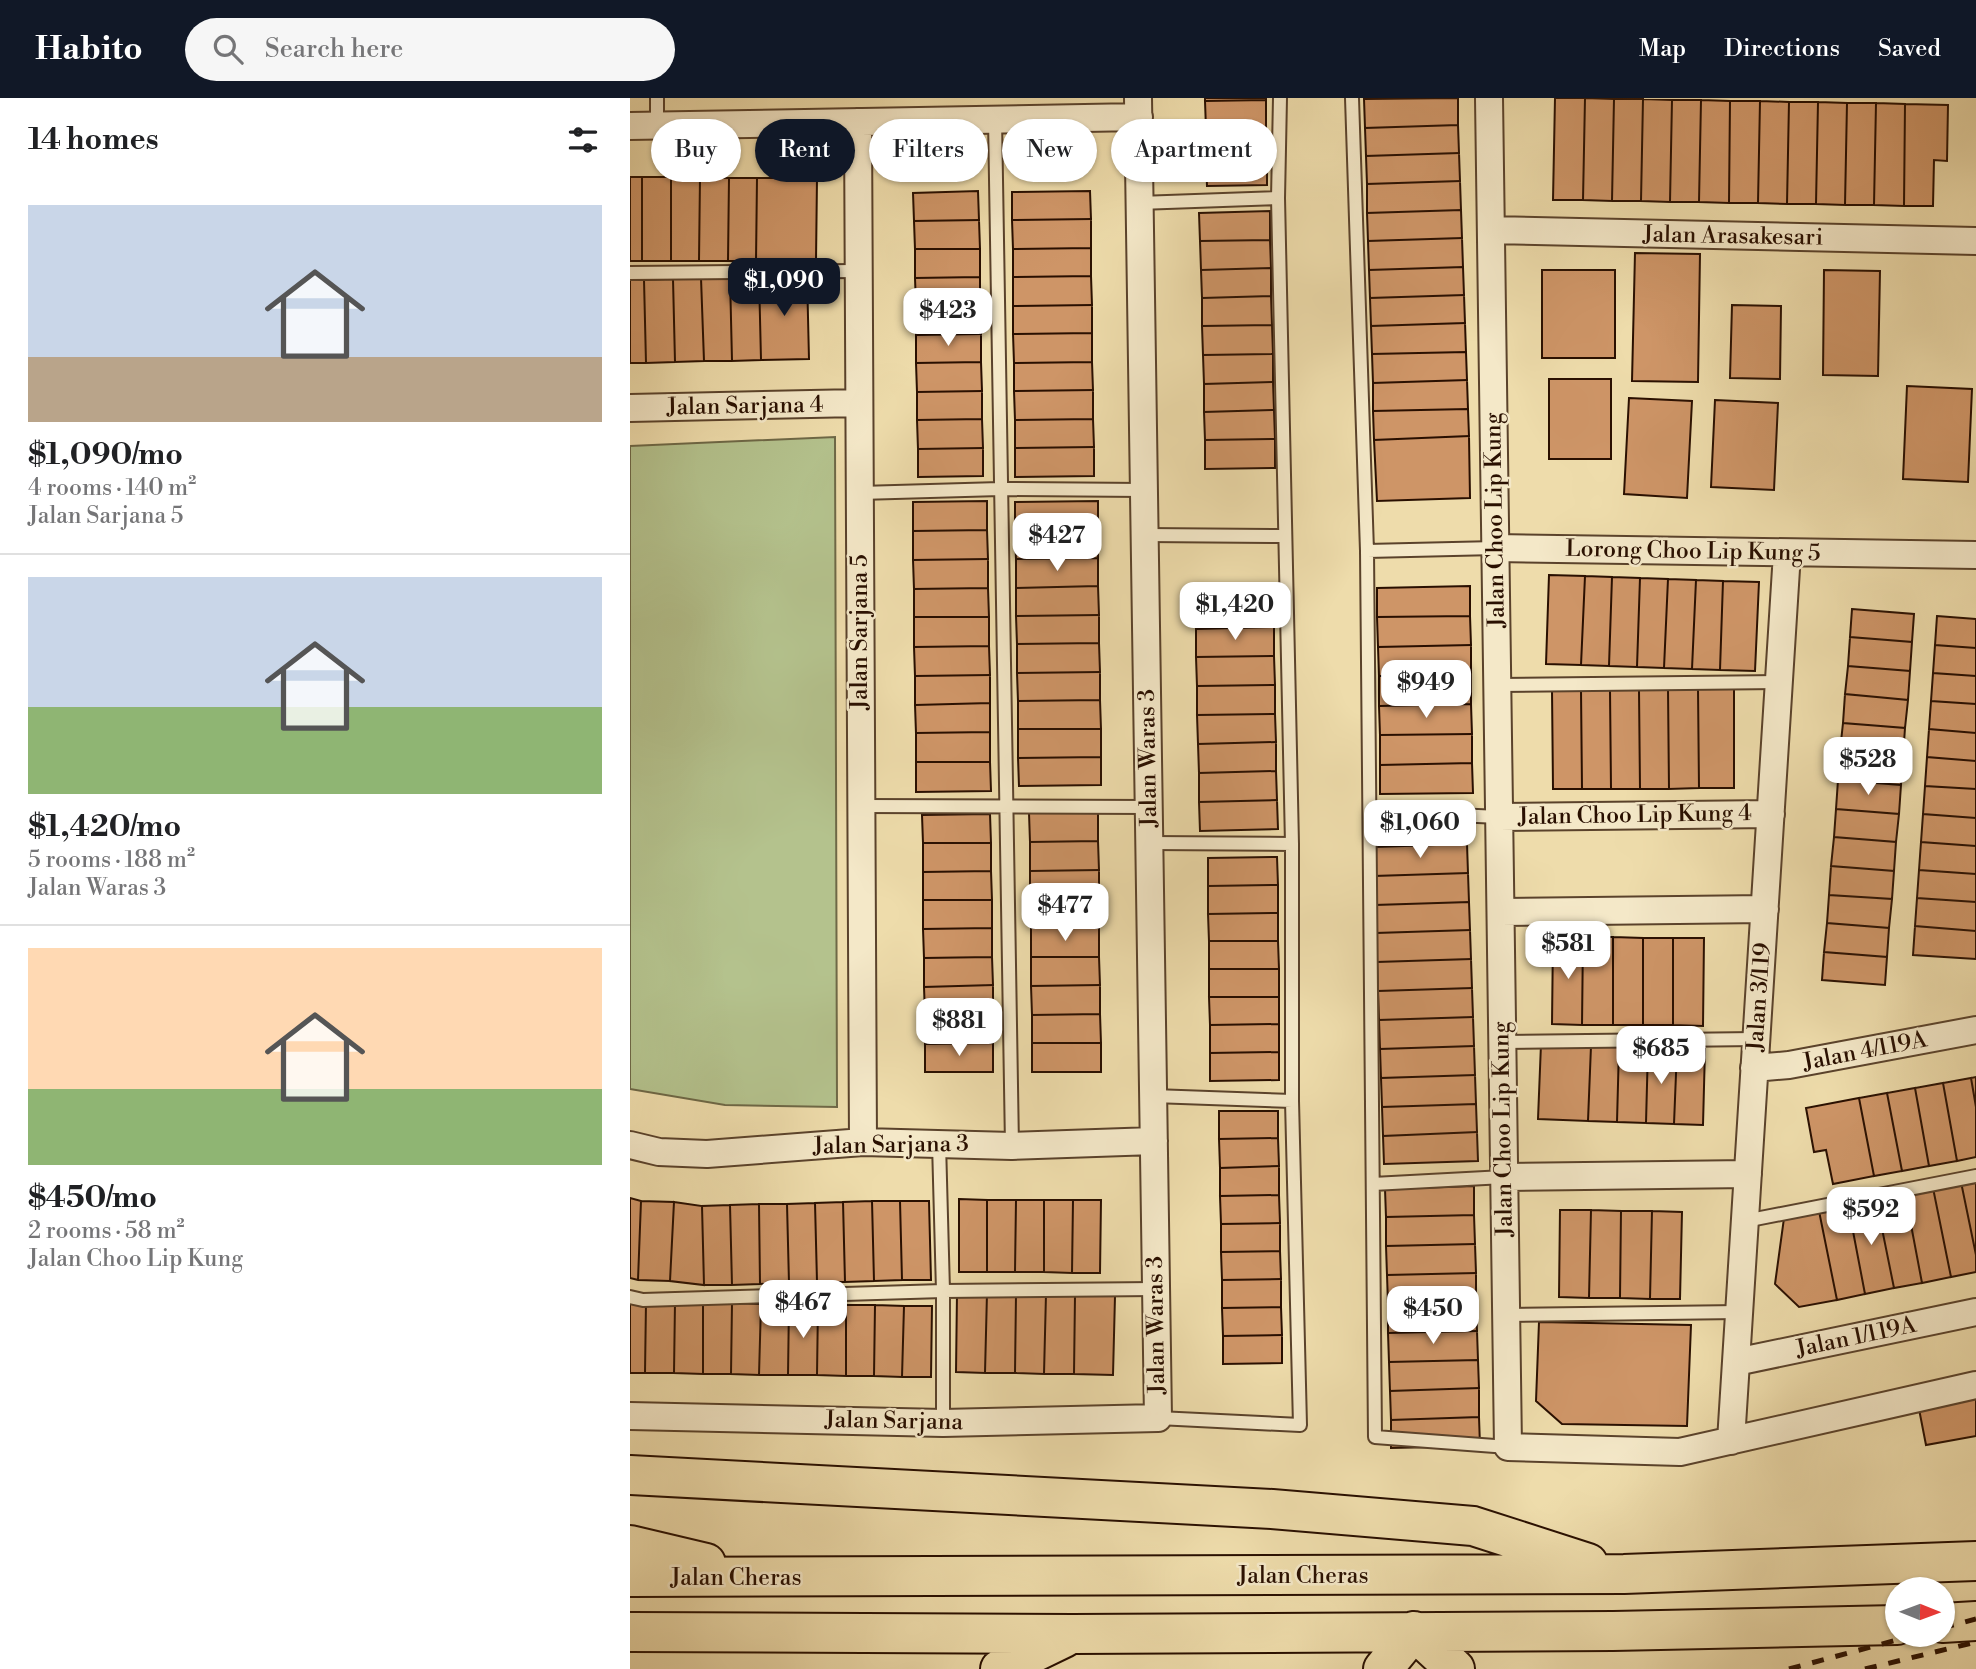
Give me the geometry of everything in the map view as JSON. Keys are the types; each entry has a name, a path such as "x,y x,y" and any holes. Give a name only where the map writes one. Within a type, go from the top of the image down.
{"highway":[{"path":"630,1475 1272,1509 1473,1527 1624,1574"},
{"path":"630,1545 767,1578"},
{"name":"Jalan Cheras","path":"630,1577 1624,1574 1976,1561"},
{"path":"1955,1622 1976,1621"},
{"path":"632,1633 1613,1631 1885,1625"},
{"path":"1383,1669 1414,1631"},
{"path":"1414,1631 1455,1669"},
{"path":"1000,1669 1073,1634"}],"street":[{"name":"Jalan Choo Lip Kung","path":"1489,98 1508,1447"},
{"path":"741,124 995,119 1138,107"},
{"name":"Jalan Waras 3","path":"1138,107 1158,1418"},
{"name":"Jalan Sarjana 5","path":"858,122 863,1142"},
{"path":"630,126 651,125"},
{"name":"Jalan Arasakesari","path":"1491,230 1976,242"},
{"name":"Jalan Sarjana 4","path":"630,408 859,403"},
{"name":"Lorong Choo Lip Kung 5","path":"1496,548 1976,555"},
{"name":"Jalan 3/119","path":"1731,1441 1787,553"},
{"name":"Jalan Choo Lip Kung 4","path":"1499,817 1771,814"},
{"path":"1501,912 1765,909"},
{"name":"Jalan 4/119A","path":"1754,1068 1789,1065 1976,1030"},
{"name":"Jalan Sarjana 3","path":"630,1145 659,1152 707,1154 863,1142 1012,1146 1154,1141"},
{"path":"1504,1177 1748,1174"},
{"name":"Jalan 1/119A","path":"1736,1362 1976,1312"},
{"path":"1508,1447 1679,1452 1976,1385"},
{"name":"Jalan Sarjana","path":"630,1416 943,1423 1158,1418"}],"lane":[{"path":"657,98 657,119"},
{"path":"1158,1418 1300,1425 1292,1101 1293,844 1278,198 1280,98"},
{"path":"1352,98 1367,551 1375,1437 1508,1447"},
{"path":"995,119 1012,1146"},
{"path":"1139,203 1278,198"},
{"path":"630,272 859,271"},
{"path":"860,493 1000,489 1144,490"},
{"path":"1145,535 1285,536"},
{"path":"1367,551 1496,548"},
{"path":"1498,685 1779,682"},
{"path":"861,806 1149,807"},
{"path":"1370,811 1499,817"},
{"path":"1149,843 1293,844"},
{"path":"1502,1042 1756,1040"},
{"path":"1153,1096 1292,1101"},
{"path":"939,1143 943,1423"},
{"path":"1745,1221 1976,1176"},
{"path":"1373,1184 1504,1177"},
{"path":"630,1297 643,1300 943,1291 1156,1289"},
{"path":"1506,1315 1739,1312"}],"green space":[{"path":"835,437 837,1107 725,1105 630,1089 630,446"}],"building":[{"path":"1205,98 1266,98 1266,100 1205,101"},
{"path":"1458,98 1458,125 1365,128 1364,99"},
{"path":"1555,98 1585,98 1583,200 1553,200"},
{"path":"1585,98 1614,99 1612,201 1583,200"},
{"path":"1614,99 1643,99 1641,201 1612,201"},
{"path":"1643,99 1672,100 1670,202 1641,201"},
{"path":"1266,100 1266,119 1206,119 1205,101"},
{"path":"1672,100 1701,100 1699,202 1670,202"},
{"path":"1701,100 1730,101 1729,203 1699,202"},
{"path":"1730,101 1760,101 1758,203 1729,203"},
{"path":"1760,101 1789,102 1787,204 1758,203"},
{"path":"1789,102 1818,102 1816,204 1787,204"},
{"path":"1818,102 1847,103 1845,205 1816,204"},
{"path":"1847,103 1876,103 1874,205 1845,205"},
{"path":"1876,103 1905,104 1904,206 1874,205"},
{"path":"1905,104 1948,105 1947,161 1934,160 1933,206 1904,206"},
{"path":"1458,125 1459,153 1366,156 1365,128"},
{"path":"1459,153 1460,181 1367,184 1366,156"},
{"path":"630,177 642,177 642,261 630,261"},
{"path":"642,177 651,177 651,182 671,182 671,261 642,261"},
{"path":"741,178 755,178 756,261 728,261 729,182 741,182"},
{"path":"1460,181 1461,210 1367,213 1367,184"},
{"path":"671,182 700,182 699,261 671,261"},
{"path":"700,182 729,182 728,261 699,261"},
{"path":"757,182 817,182 816,261 756,261"},
{"path":"1207,182 1267,182 1267,185 1207,186"},
{"path":"978,191 979,220 914,221 913,193"},
{"path":"1090,191 1091,219 1012,220 1012,192"},
{"path":"1461,210 1462,238 1368,241 1367,213"},
{"path":"1270,211 1270,240 1200,241 1199,213"},
{"path":"1091,219 1091,248 1013,249 1012,220"},
{"path":"979,220 980,249 915,249 914,221"},
{"path":"1462,238 1463,267 1369,270 1368,241"},
{"path":"1270,240 1271,268 1201,270 1200,241"},
{"path":"1091,248 1091,276 1013,277 1013,249"},
{"path":"915,249 980,249 980,277 915,278"},
{"path":"1635,253 1700,254 1698,382 1632,381"},
{"path":"1463,267 1464,295 1370,298 1369,270"},
{"path":"1271,268 1271,296 1202,298 1201,270"},
{"path":"1542,270 1615,270 1615,358 1542,358"},
{"path":"1824,270 1880,271 1878,376 1823,375"},
{"path":"807,275 809,359 761,360 759,277"},
{"path":"1091,276 1092,305 1013,306 1013,277"},
{"path":"730,277 759,277 761,360 732,361"},
{"path":"730,277 732,361 704,361 701,278"},
{"path":"980,277 980,305 916,306 915,278"},
{"path":"701,278 704,361 675,362 673,279"},
{"path":"673,279 675,362 646,363 644,280"},
{"path":"630,280 644,280 646,363 630,363"},
{"path":"1464,295 1465,323 1371,326 1370,298"},
{"path":"1271,296 1272,325 1202,326 1202,298"},
{"path":"980,305 981,334 916,335 916,306"},
{"path":"1092,305 1092,333 1013,334 1013,306"},
{"path":"1732,305 1781,306 1780,379 1730,378"},
{"path":"1465,323 1466,352 1372,354 1371,326"},
{"path":"1272,325 1273,354 1203,355 1202,326"},
{"path":"1092,333 1092,362 1014,363 1013,334"},
{"path":"981,334 981,362 916,363 916,335"},
{"path":"1466,352 1467,380 1373,383 1372,354"},
{"path":"1273,354 1273,382 1204,384 1203,355"},
{"path":"981,362 982,391 917,392 916,363"},
{"path":"1092,362 1093,390 1014,391 1014,363"},
{"path":"1549,379 1611,379 1611,459 1549,459"},
{"path":"1467,380 1468,409 1373,411 1373,383"},
{"path":"1273,382 1274,410 1204,412 1204,384"},
{"path":"1907,386 1972,389 1968,482 1903,479"},
{"path":"1093,390 1093,419 1015,420 1014,391"},
{"path":"982,391 982,419 917,420 917,392"},
{"path":"1629,398 1692,401 1687,498 1624,494"},
{"path":"1715,400 1778,403 1774,490 1711,487"},
{"path":"1468,409 1469,436 1374,440 1373,411"},
{"path":"1274,410 1275,439 1205,440 1204,412"},
{"path":"982,419 983,448 918,449 917,420"},
{"path":"1093,419 1094,447 1015,448 1015,420"},
{"path":"1469,436 1470,498 1377,501 1374,440"},
{"path":"1275,439 1275,468 1205,469 1205,440"},
{"path":"1094,447 1094,476 1015,477 1015,448"},
{"path":"983,448 983,476 918,477 918,449"},
{"path":"987,501 987,530 913,531 913,502"},
{"path":"1098,501 1098,529 1015,531 1015,502"},
{"path":"1098,529 1098,558 1016,559 1015,531"},
{"path":"987,530 988,559 913,560 913,531"},
{"path":"1098,558 1098,586 1016,588 1016,559"},
{"path":"988,559 988,588 914,589 913,560"},
{"path":"1549,575 1585,576 1581,665 1546,664"},
{"path":"1585,576 1612,577 1609,666 1581,665"},
{"path":"1612,577 1640,578 1637,667 1609,666"},
{"path":"1640,578 1668,579 1664,668 1637,667"},
{"path":"1668,579 1696,580 1692,669 1664,668"},
{"path":"1696,580 1723,581 1720,670 1692,669"},
{"path":"1723,581 1759,582 1755,671 1720,670"},
{"path":"1098,586 1099,615 1016,616 1016,588"},
{"path":"1470,586 1470,616 1377,617 1377,588"},
{"path":"988,588 989,617 914,617 914,589"},
{"path":"1273,598 1274,627 1196,629 1195,600"},
{"path":"1852,609 1914,614 1912,642 1850,637"},
{"path":"1099,615 1099,643 1017,644 1016,616"},
{"path":"1470,616 1471,645 1378,647 1377,617"},
{"path":"1937,616 1976,619 1976,648 1935,645"},
{"path":"914,617 989,617 989,646 914,647"},
{"path":"1274,627 1274,656 1196,657 1196,629"},
{"path":"1850,637 1912,642 1910,671 1848,666"},
{"path":"1099,643 1100,672 1017,673 1017,644"},
{"path":"1471,645 1471,674 1379,676 1378,647"},
{"path":"1935,645 1976,648 1976,676 1933,673"},
{"path":"989,646 990,675 915,676 914,647"},
{"path":"1274,656 1275,685 1197,686 1196,657"},
{"path":"1848,666 1910,671 1908,700 1845,694"},
{"path":"1100,672 1100,700 1018,701 1017,673"},
{"path":"1933,673 1976,676 1976,704 1931,701"},
{"path":"1471,674 1471,704 1379,706 1379,676"},
{"path":"990,675 990,703 915,705 915,676"},
{"path":"1275,685 1275,714 1197,715 1197,686"},
{"path":"1668,689 1698,689 1699,788 1669,789"},
{"path":"1668,689 1669,789 1640,789 1639,690"},
{"path":"1698,689 1734,689 1734,788 1699,788"},
{"path":"1552,690 1581,690 1582,789 1553,789"},
{"path":"1581,690 1610,690 1611,789 1582,789"},
{"path":"1610,690 1639,690 1640,789 1611,789"},
{"path":"1845,694 1908,700 1905,728 1843,723"},
{"path":"1100,700 1101,729 1018,729 1018,701"},
{"path":"1931,701 1976,704 1976,733 1929,729"},
{"path":"990,703 990,732 916,733 915,705"},
{"path":"1471,704 1472,734 1380,735 1379,706"},
{"path":"1275,714 1276,742 1198,744 1197,715"},
{"path":"1843,723 1905,728 1903,757 1840,751"},
{"path":"1018,729 1101,729 1101,757 1018,758"},
{"path":"1929,729 1976,733 1976,761 1927,757"},
{"path":"990,732 990,762 916,762 916,733"},
{"path":"1472,734 1472,763 1380,765 1380,735"},
{"path":"1276,742 1276,771 1199,773 1198,744"},
{"path":"1840,751 1903,757 1901,785 1838,780"},
{"path":"1101,757 1101,785 1019,786 1018,758"},
{"path":"1927,757 1976,761 1976,789 1925,786"},
{"path":"916,762 990,762 991,791 916,792"},
{"path":"1472,763 1473,793 1380,794 1380,765"},
{"path":"1276,771 1277,800 1199,802 1199,773"},
{"path":"1838,780 1901,785 1899,814 1836,809"},
{"path":"1925,786 1976,789 1976,818 1923,814"},
{"path":"1277,800 1278,829 1200,831 1199,802"},
{"path":"1836,809 1899,814 1896,842 1834,837"},
{"path":"1029,813 1098,813 1098,841 1030,842"},
{"path":"990,814 991,843 923,843 922,815"},
{"path":"1923,814 1976,818 1976,846 1921,842"},
{"path":"1466,815 1467,844 1373,847 1372,818"},
{"path":"1834,837 1896,842 1894,871 1831,866"},
{"path":"1098,841 1099,870 1030,871 1030,842"},
{"path":"1921,842 1976,846 1976,874 1919,870"},
{"path":"923,843 991,843 991,871 923,872"},
{"path":"1467,844 1468,873 1374,876 1373,847"},
{"path":"1277,857 1278,885 1208,886 1208,858"},
{"path":"1831,866 1894,871 1892,899 1829,895"},
{"path":"1099,870 1099,899 1030,900 1030,871"},
{"path":"1919,870 1976,874 1976,902 1917,898"},
{"path":"991,871 992,900 923,900 923,872"},
{"path":"1468,873 1469,902 1375,905 1374,876"},
{"path":"1278,885 1278,913 1208,914 1208,886"},
{"path":"1829,895 1892,899 1889,928 1827,923"},
{"path":"1917,898 1976,902 1976,931 1915,926"},
{"path":"1099,899 1099,928 1031,928 1030,900"},
{"path":"923,900 992,900 992,928 923,929"},
{"path":"1469,902 1470,930 1376,933 1375,905"},
{"path":"1278,913 1278,941 1209,941 1208,914"},
{"path":"1827,923 1889,928 1887,957 1824,952"},
{"path":"1915,926 1976,931 1976,959 1913,955"},
{"path":"992,928 992,957 924,958 923,929"},
{"path":"1031,928 1099,928 1099,957 1031,957"},
{"path":"1470,930 1471,959 1377,962 1376,933"},
{"path":"1553,937 1583,937 1582,1025 1552,1024"},
{"path":"1583,937 1613,937 1613,1025 1582,1025"},
{"path":"1613,937 1643,938 1643,1025 1613,1025"},
{"path":"1643,938 1673,938 1673,1025 1643,1025"},
{"path":"1673,938 1704,938 1703,1026 1673,1025"},
{"path":"1209,941 1278,941 1279,969 1209,969"},
{"path":"1824,952 1887,957 1885,985 1822,980"},
{"path":"992,957 993,985 924,987 924,958"},
{"path":"1031,957 1099,957 1100,985 1031,986"},
{"path":"1471,959 1472,988 1378,991 1377,962"},
{"path":"1209,969 1279,969 1279,997 1209,997"},
{"path":"993,985 993,1014 925,1015 924,987"},
{"path":"1100,985 1100,1014 1032,1015 1031,986"},
{"path":"1472,988 1473,1017 1379,1020 1378,991"},
{"path":"1209,997 1279,997 1279,1024 1210,1025"},
{"path":"993,1014 993,1043 925,1044 925,1015"},
{"path":"1100,1014 1101,1043 1032,1043 1032,1015"},
{"path":"1473,1017 1474,1046 1380,1049 1379,1020"},
{"path":"1279,1024 1279,1052 1210,1053 1210,1025"},
{"path":"993,1043 993,1072 925,1072 925,1044"},
{"path":"1032,1043 1101,1043 1101,1072 1032,1072"},
{"path":"1541,1044 1591,1046 1588,1121 1538,1119"},
{"path":"1474,1046 1475,1075 1381,1078 1380,1049"},
{"path":"1591,1046 1619,1047 1617,1122 1588,1121"},
{"path":"1619,1047 1648,1048 1646,1123 1617,1122"},
{"path":"1648,1048 1677,1049 1674,1124 1646,1123"},
{"path":"1677,1049 1705,1049 1703,1125 1674,1124"},
{"path":"1279,1052 1279,1080 1210,1081 1210,1053"},
{"path":"1475,1075 1476,1104 1382,1107 1381,1078"},
{"path":"1976,1077 1976,1107 1971,1078"},
{"path":"1971,1078 1976,1107 1976,1157 1957,1161 1943,1083"},
{"path":"1943,1083 1957,1161 1929,1166 1915,1088"},
{"path":"1915,1088 1929,1166 1902,1171 1887,1093"},
{"path":"1887,1093 1902,1171 1874,1176 1859,1098"},
{"path":"1859,1098 1874,1176 1833,1184 1826,1150 1814,1152 1806,1108"},
{"path":"1476,1104 1477,1132 1383,1136 1382,1107"},
{"path":"1219,1111 1278,1111 1278,1138 1219,1139"},
{"path":"1477,1132 1478,1161 1384,1164 1383,1136"},
{"path":"1278,1138 1279,1166 1220,1168 1219,1139"},
{"path":"1279,1166 1279,1195 1220,1196 1220,1168"},
{"path":"1976,1179 1976,1255 1961,1182"},
{"path":"1961,1182 1976,1255 1976,1272 1951,1277 1933,1188"},
{"path":"1474,1186 1474,1215 1386,1217 1385,1189"},
{"path":"1933,1188 1951,1277 1922,1283 1905,1193"},
{"path":"1905,1193 1922,1283 1894,1288 1876,1199"},
{"path":"1279,1195 1280,1223 1221,1224 1220,1196"},
{"path":"630,1198 641,1201 638,1280 630,1278"},
{"path":"959,1199 987,1200 987,1272 959,1272"},
{"path":"1876,1199 1894,1288 1865,1294 1848,1205"},
{"path":"987,1200 1016,1200 1015,1272 987,1272"},
{"path":"1016,1200 1044,1200 1044,1272 1015,1272"},
{"path":"1044,1200 1073,1200 1072,1273 1044,1272"},
{"path":"1073,1200 1101,1200 1100,1273 1072,1273"},
{"path":"641,1201 674,1202 670,1281 638,1280"},
{"path":"872,1201 900,1201 902,1280 874,1281"},
{"path":"872,1201 874,1281 845,1282 843,1202"},
{"path":"900,1201 929,1201 931,1280 902,1280"},
{"path":"674,1202 702,1206 704,1285 670,1281"},
{"path":"843,1202 845,1282 817,1282 815,1203"},
{"path":"815,1203 817,1282 789,1283 787,1204"},
{"path":"759,1204 787,1204 789,1283 760,1284"},
{"path":"759,1204 760,1284 732,1285 730,1205"},
{"path":"730,1205 732,1285 704,1285 702,1206"},
{"path":"1848,1205 1865,1294 1837,1300 1819,1211"},
{"path":"1560,1210 1591,1210 1589,1298 1559,1297"},
{"path":"1591,1210 1621,1211 1620,1298 1589,1298"},
{"path":"1621,1211 1652,1211 1650,1299 1620,1298"},
{"path":"1652,1211 1682,1212 1680,1299 1650,1299"},
{"path":"1819,1211 1837,1300 1799,1307 1775,1284 1784,1218"},
{"path":"1474,1215 1475,1244 1386,1246 1386,1217"},
{"path":"1280,1223 1280,1251 1221,1252 1221,1224"},
{"path":"1475,1244 1476,1273 1387,1275 1386,1246"},
{"path":"1280,1251 1281,1279 1222,1280 1221,1252"},
{"path":"1476,1273 1476,1302 1388,1304 1387,1275"},
{"path":"1281,1279 1281,1307 1222,1308 1222,1280"},
{"path":"957,1293 987,1293 985,1373 956,1372"},
{"path":"987,1293 1016,1294 1015,1373 985,1373"},
{"path":"1016,1294 1046,1294 1044,1374 1015,1373"},
{"path":"1046,1294 1075,1295 1074,1374 1044,1374"},
{"path":"1075,1295 1115,1296 1113,1375 1074,1374"},
{"path":"630,1302 646,1302 645,1373 630,1373"},
{"path":"646,1302 675,1302 674,1373 645,1373"},
{"path":"675,1302 703,1303 703,1374 674,1373"},
{"path":"1476,1302 1477,1331 1388,1333 1388,1304"},
{"path":"703,1303 732,1303 731,1374 703,1374"},
{"path":"732,1303 761,1304 759,1375 731,1374"},
{"path":"761,1304 789,1304 788,1375 759,1375"},
{"path":"789,1304 818,1304 817,1375 788,1375"},
{"path":"818,1304 846,1305 846,1376 817,1375"},
{"path":"846,1305 875,1305 874,1376 846,1376"},
{"path":"875,1305 904,1306 902,1377 874,1376"},
{"path":"904,1306 932,1306 931,1377 902,1377"},
{"path":"1281,1307 1282,1335 1223,1336 1222,1308"},
{"path":"1539,1322 1691,1325 1687,1426 1562,1424 1536,1401"},
{"path":"1477,1331 1478,1360 1389,1362 1388,1333"},
{"path":"1282,1335 1282,1363 1223,1364 1223,1336"},
{"path":"1478,1360 1479,1388 1390,1391 1389,1362"},
{"path":"1479,1388 1479,1417 1391,1420 1390,1391"},
{"path":"1976,1398 1976,1436 1926,1445 1919,1409"},
{"path":"1479,1417 1480,1446 1391,1448 1391,1420"}],"railway":[{"path":"1955,1625 1976,1619"},
{"path":"1865,1669 1976,1642"},
{"path":"1789,1669 1885,1643"}]}
